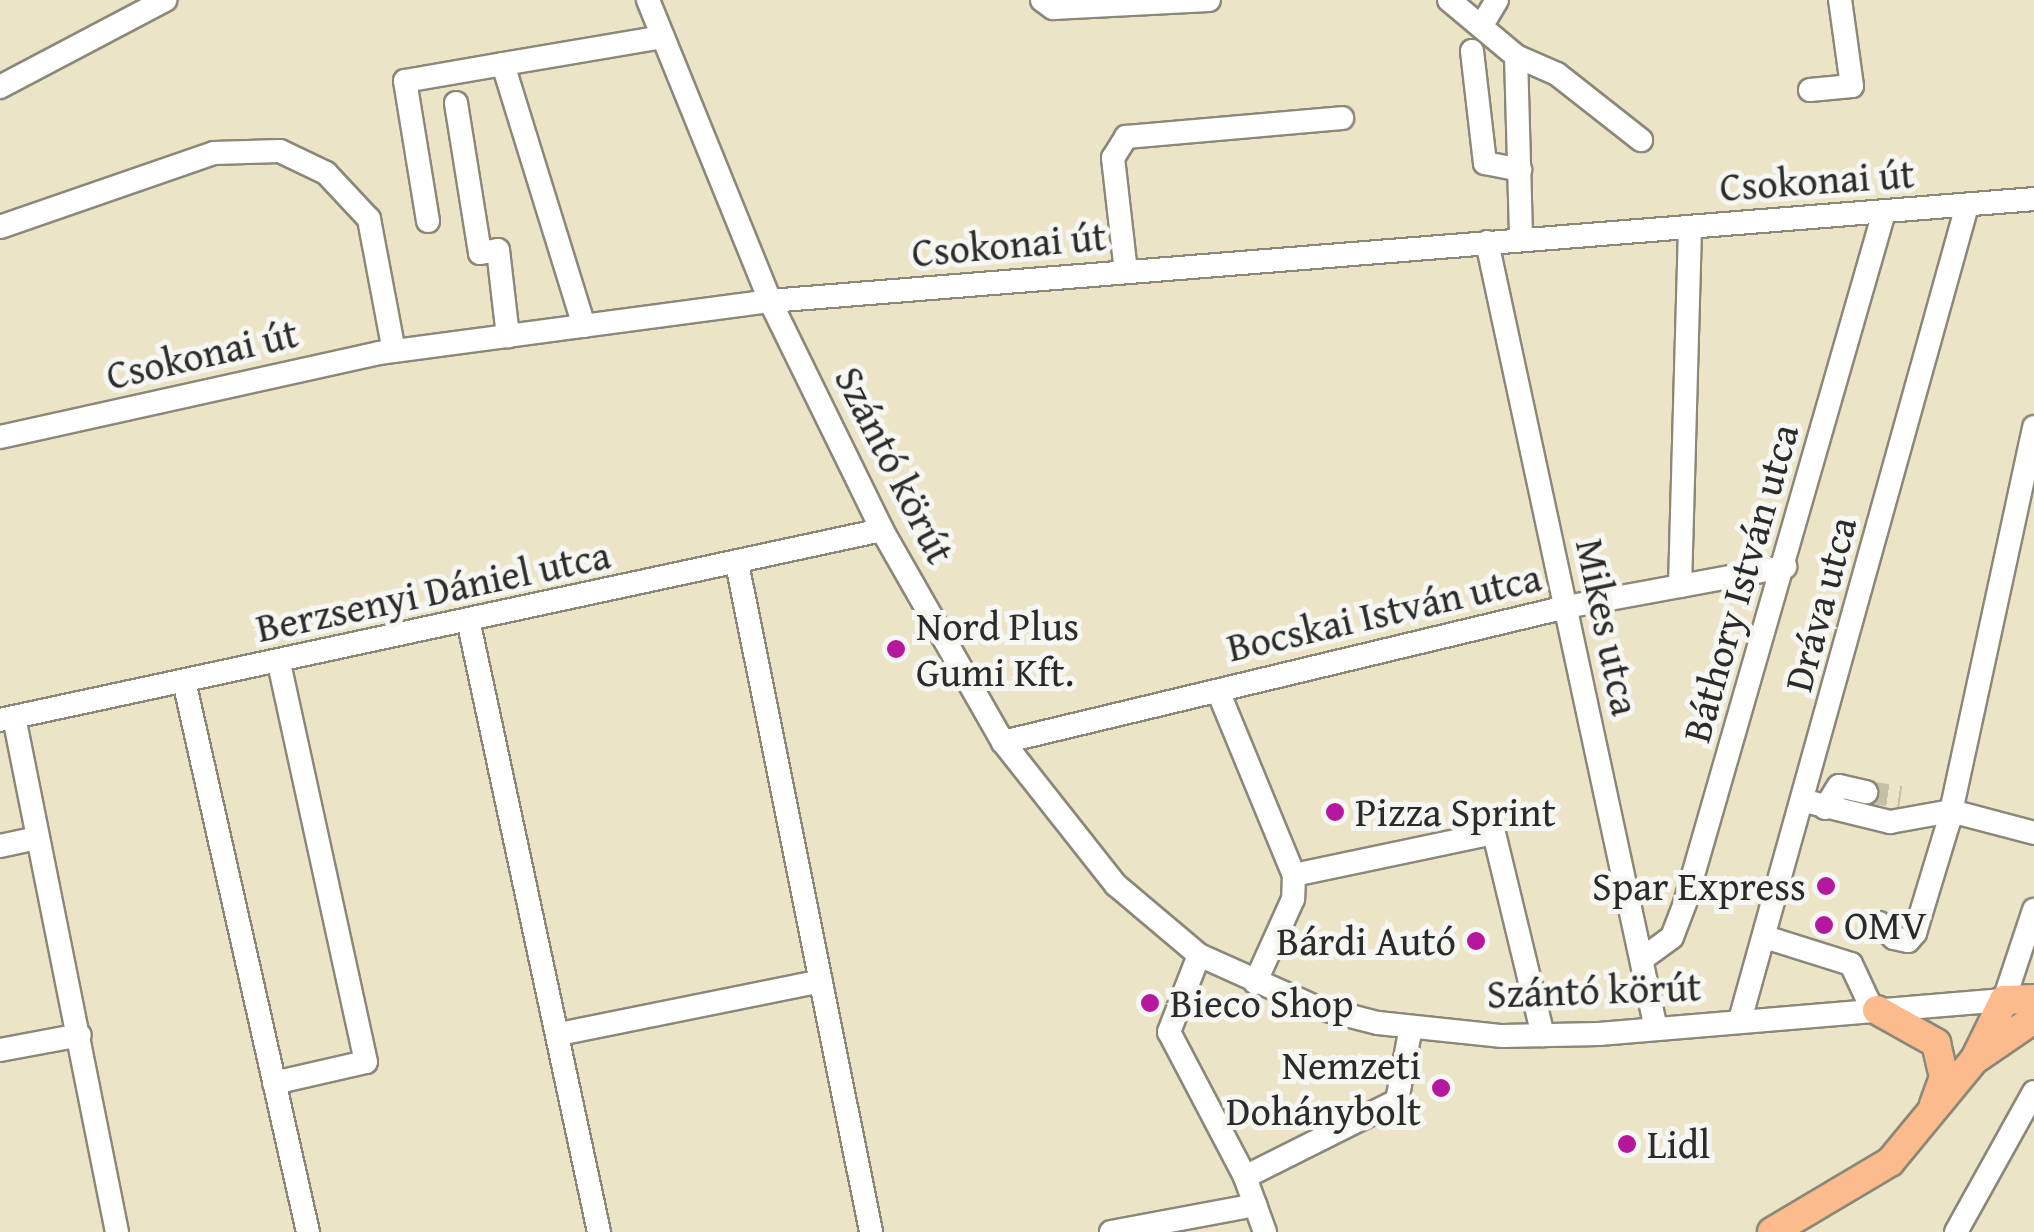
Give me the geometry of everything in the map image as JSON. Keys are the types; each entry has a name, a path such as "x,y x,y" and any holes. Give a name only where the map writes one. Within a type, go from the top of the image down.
{"main road":[{"path":"1772,1232 1868,1180 1928,1120 1975,1059 2004,1000 2034,999"},
{"path":"1875,1011 1928,1034 1938,1047 1944,1078 1928,1120"},
{"path":"1975,1059 2034,1019"}],"street":[{"path":"0,87 166,0"},
{"name":"Szántó körút","path":"648,0 770,302 882,530 1003,742 1116,885 1200,955 1315,1007 1410,1027 1544,1036 2004,1000"},
{"path":"1042,0 1053,8 1209,0"},
{"path":"1450,0 1516,56 1557,74 1641,140"},
{"path":"1482,25 1497,0"},
{"path":"1810,90 1852,86 1840,0"},
{"path":"428,221 405,81 663,36"},
{"path":"1472,52 1485,163 1520,170"},
{"path":"1516,56 1520,239"},
{"path":"504,64 584,326"},
{"path":"456,103 480,253 498,250 508,336"},
{"path":"1126,272 1113,158 1126,138 1342,118"},
{"path":"0,228 214,153 280,151 326,173 369,219 394,351"},
{"name":"Csokonai út","path":"0,437 394,351 770,302 2034,199"},
{"name":"Dráva utca","path":"1740,1020 1765,937 1815,805 1967,206"},
{"name":"Báthory István utca","path":"1642,959 1672,937 1685,903 1785,567 1884,212"},
{"path":"1680,586 1690,227"},
{"name":"Mikes utca","path":"1487,242 1656,1028"},
{"path":"1880,924 1894,938 1908,941 1915,933 1950,810 2034,426"},
{"name":"Berzsenyi Dániel utca","path":"7,718 469,624 882,530"},
{"path":"737,563 871,1232"},
{"name":"Bocskai István utca","path":"1003,742 1566,607 1785,567"},
{"path":"469,624 599,1232"},
{"path":"274,1082 366,1062 279,664"},
{"path":"184,681 308,1232"},
{"path":"1218,691 1294,875 1294,899 1255,983"},
{"path":"7,718 80,1035 118,1232"},
{"path":"1815,805 1839,786 1866,792"},
{"path":"1901,797 1924,816"},
{"path":"1815,805 1890,822 1950,810 2034,833"},
{"path":"1294,875 1494,833 1544,1036"},
{"path":"0,846 37,838"},
{"path":"2004,1000 2034,910"},
{"path":"1765,937 1851,964 1875,1011"},
{"path":"1200,955 1169,1032 1245,1176 1265,1232"},
{"path":"559,1034 821,981"},
{"path":"1245,1176 1397,1100 1410,1027"},
{"path":"0,1050 80,1035"},
{"path":"1956,1232 2034,1092"},
{"path":"1111,1232 1255,1205"}],"tunnel":[{"path":"1866,792 1901,797"}],"place":[{"name":"Nord Plus Gumi Kft.","path":"896,649"},
{"name":"Pizza Sprint","path":"1335,812"},
{"name":"Spar Express","path":"1826,886"},
{"name":"OMV","path":"1824,925"},
{"name":"Bárdi Autó","path":"1476,941"},
{"name":"Bieco Shop","path":"1150,1003"},
{"name":"Nemzeti Dohánybolt","path":"1441,1088"},
{"name":"Lidl","path":"1627,1144"}]}
